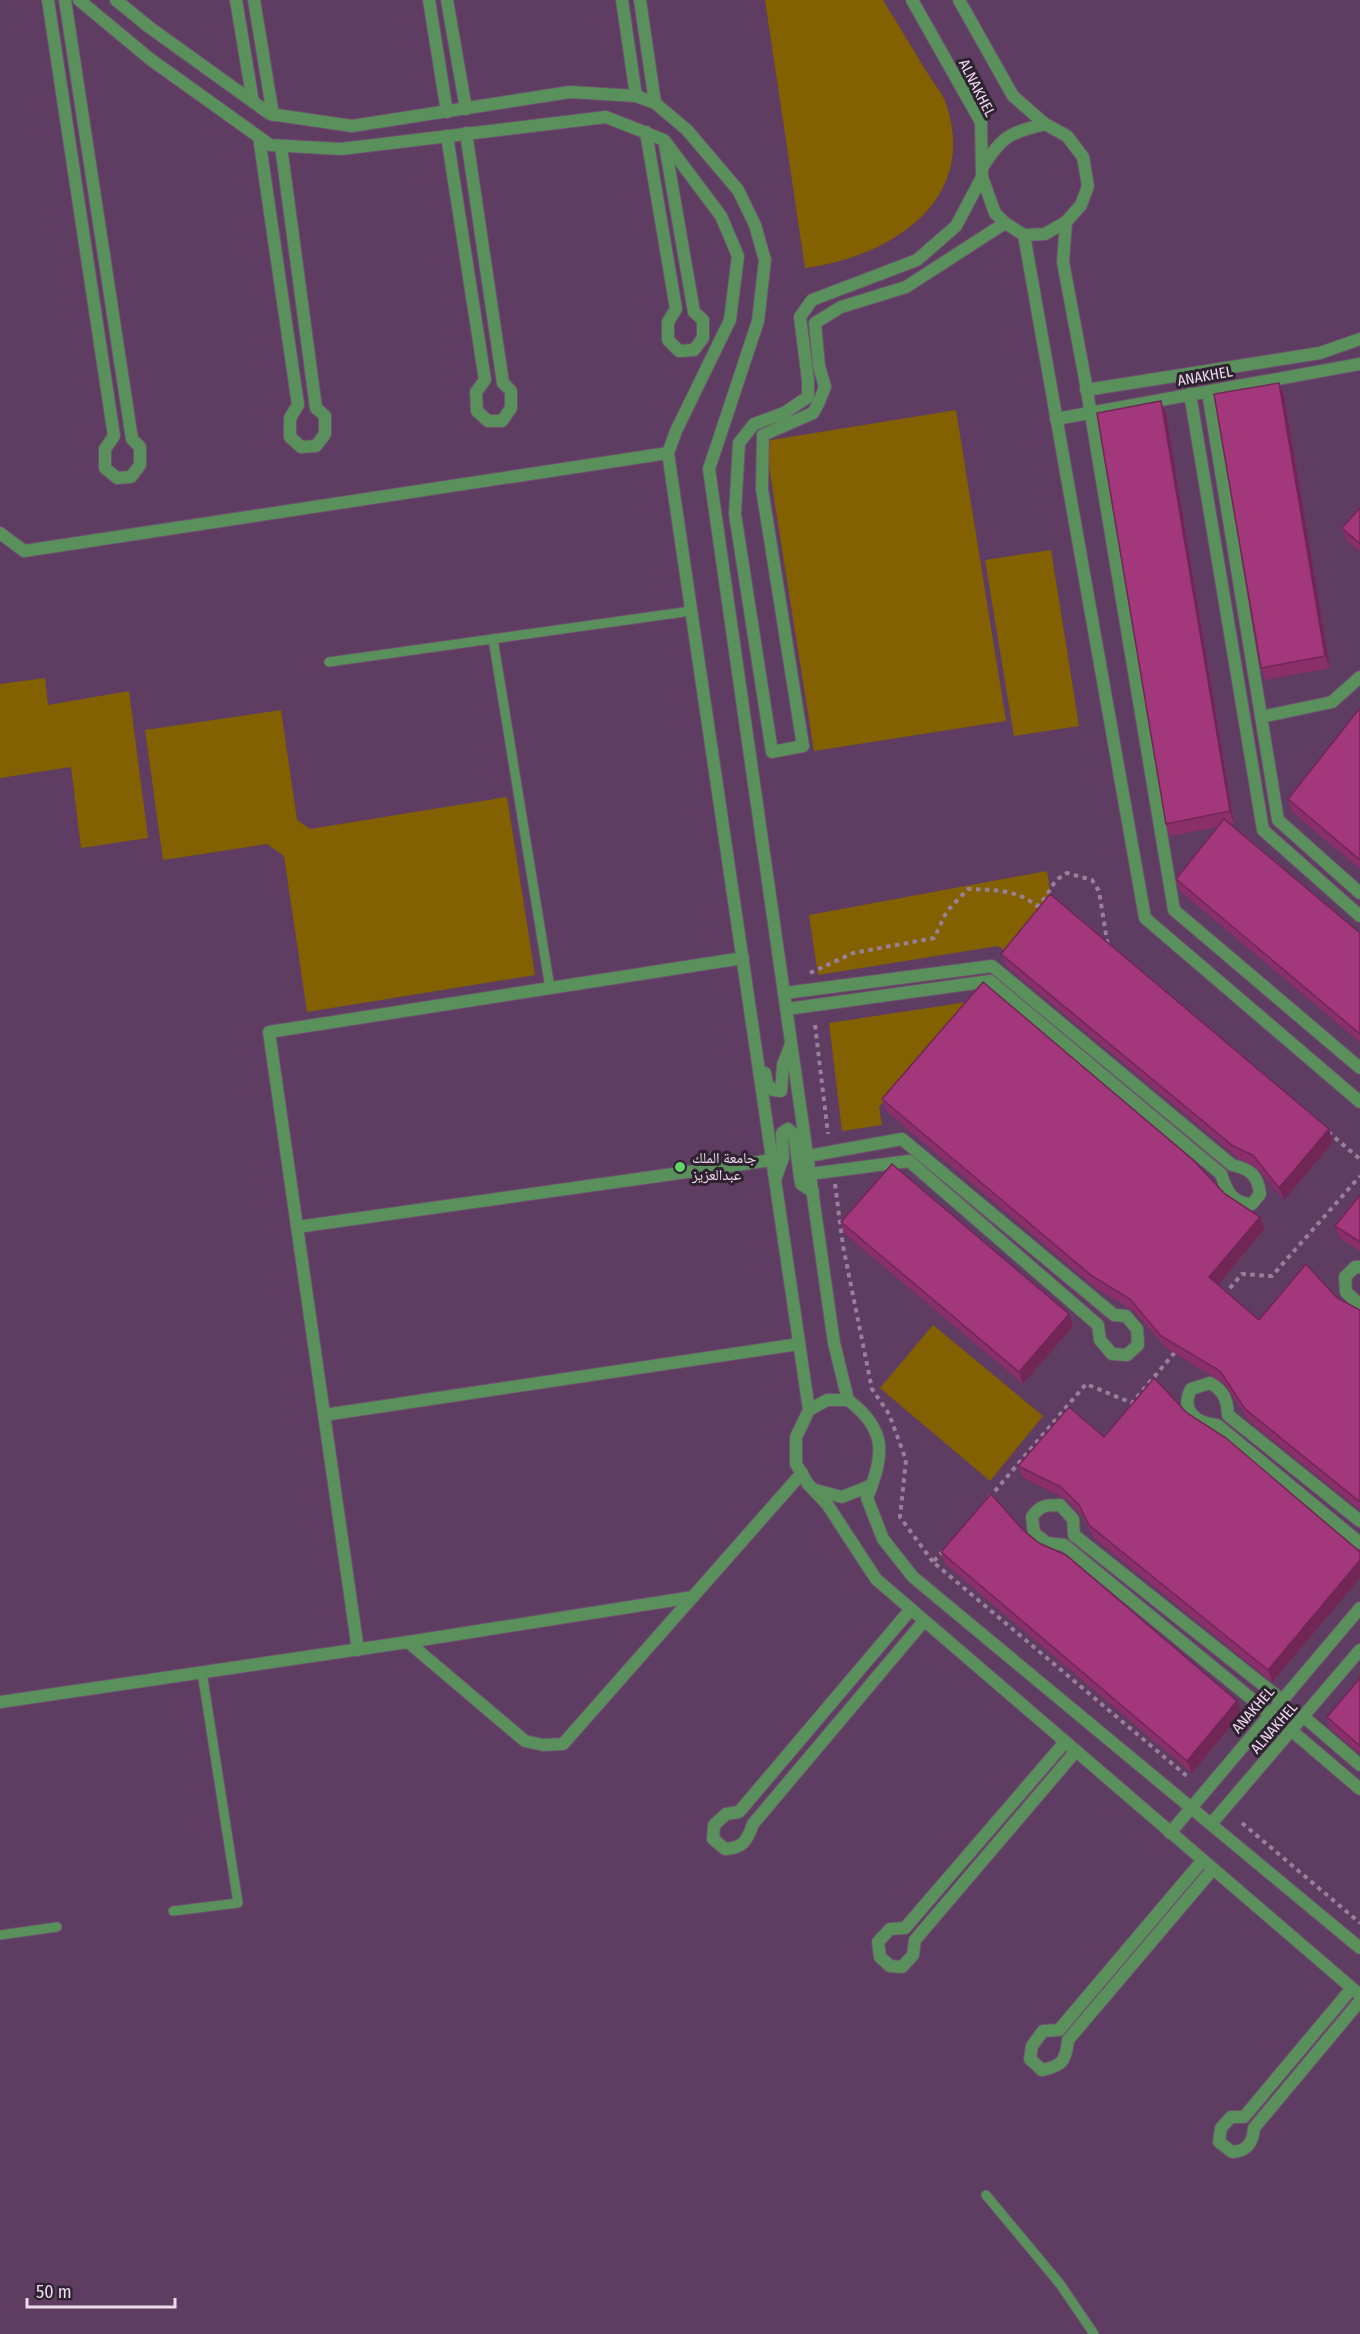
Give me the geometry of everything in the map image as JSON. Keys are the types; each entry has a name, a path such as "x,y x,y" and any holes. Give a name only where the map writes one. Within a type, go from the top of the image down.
{"street":[{"path":"48,0 114,436 105,449 105,468 117,478 131,477 140,465 140,447 132,439 65,0"},
{"path":"78,0 150,59 270,145 341,149 606,117 664,140 721,216 738,256 730,320 676,430 668,453 809,1410 796,1437 796,1464 827,1504 876,1579 1356,1992 1244,2116 1232,2117 1221,2128 1219,2142 1232,2152 1243,2151 1253,2140 1254,2128 1360,2001"},
{"path":"116,0 273,115 352,126 570,92 636,96 655,103 687,130 738,190 755,225 765,260 758,321 709,469 834,1343 848,1400"},
{"path":"236,0 253,102"},
{"path":"254,0 273,115"},
{"path":"429,0 447,111"},
{"path":"447,0 466,109"},
{"path":"622,0 636,96"},
{"path":"640,0 655,103"},
{"name":"ALNAKHEL","path":"912,0 981,122 982,172 995,213 1005,223 1024,235"},
{"path":"959,0 1013,96 1045,124 1067,136 1083,157 1088,186 1081,205 1066,222 1045,234 1024,235 1144,918 1360,1102"},
{"path":"1005,223 906,287 841,307 815,323 819,366 825,387 818,404 813,413 763,435 762,489 803,746 772,752 735,514 740,443 754,424 784,413 808,397 800,317 812,300 916,260 956,226 999,141 1023,129 1045,124"},
{"path":"646,132 676,309 668,322 668,340 679,351 694,350 703,338 703,320 694,312 664,140"},
{"path":"447,136 485,380 476,392 477,411 488,421 502,421 511,408 511,391 503,383 466,133"},
{"path":"259,137 298,405 290,418 290,437 301,447 316,446 325,434 325,416 316,408 281,146"},
{"path":"1066,222 1063,262 1174,910 1360,1068"},
{"path":"1086,390 1320,353 1360,339"},
{"name":"ANAKHEL","path":"1056,419 1360,364"},
{"path":"1208,392 1278,820 1360,893"},
{"path":"1190,394 1263,830 1360,916"},
{"path":"0,533 24,551 668,453"},
{"path":"1261,717 1332,702 1360,677"},
{"path":"358,1650 269,1032 743,958"},
{"path":"785,993 992,966 1232,1165 1246,1168 1259,1180 1260,1194 1252,1204 1239,1203 1226,1191 1221,1174 990,981 787,1009"},
{"path":"754,1035 762,1054 767,1084 773,1090 781,1090 783,1065 792,1042"},
{"path":"775,1179 783,1158 782,1133 788,1129 794,1134 801,1184 813,1192"},
{"path":"808,1156 902,1139 1114,1315 1126,1316 1137,1329 1138,1345 1127,1355 1112,1354 1100,1340 1098,1325 909,1161 810,1174"},
{"path":"297,1227 772,1160"},
{"path":"1360,1267 1355,1267 1345,1277 1346,1292 1360,1305"},
{"path":"324,1415 799,1344"},
{"path":"1360,1521 1228,1415 1227,1401 1221,1390 1210,1383 1191,1389 1187,1398 1188,1410 1194,1418 1202,1424 1217,1425 1360,1543"},
{"path":"809,1410 827,1400 848,1400 866,1414 878,1436 879,1464 867,1498 883,1539 913,1577 1360,1948"},
{"path":"408,1642 525,1741 543,1745 563,1744 801,1473"},
{"path":"814,1490 842,1497 872,1485"},
{"path":"1270,1714 1064,1545 1047,1544 1034,1533 1032,1517 1037,1509 1045,1505 1060,1505 1073,1519 1074,1535 1282,1700"},
{"path":"0,1702 358,1650 693,1597"},
{"name":"ANAKHEL","path":"1170,1833 1360,1608"},
{"path":"911,1609 740,1812 726,1814 714,1825 712,1839 725,1849 738,1848 747,1840 753,1824 924,1621"},
{"name":"ALNAKHEL","path":"1211,1824 1360,1650"},
{"path":"1304,1717 1360,1765"},
{"path":"1292,1731 1360,1789"},
{"path":"1065,1742 905,1928 890,1929 878,1942 880,1957 890,1966 902,1967 914,1955 915,1940 1076,1751"},
{"path":"1202,1861 1059,2030 1043,2031 1032,2046 1030,2059 1042,2070 1056,2067 1067,2055 1068,2040 1213,1869"}],"lane":[{"path":"329,662 691,611"},
{"path":"493,639 550,988"},
{"path":"172,1911 238,1903 202,1672"},
{"path":"0,1935 57,1927"},
{"path":"986,2195 1060,2284 1094,2334"}],"path":[{"path":"810,973 853,953 934,938 947,911 968,889 1000,890 1024,896 1037,906 1045,899 1054,880 1067,873 1092,880 1099,891 1108,948 1117,955"},
{"path":"815,1025 828,1134"},
{"path":"1324,1129 1360,1159"},
{"path":"1220,1299 1242,1274 1272,1276 1360,1176"},
{"path":"835,1183 843,1246 872,1389 889,1413 906,1460 900,1517 933,1562 1188,1778"},
{"path":"982,1506 1086,1384 1132,1403 1183,1343"},
{"path":"933,1562 947,1547"},
{"path":"1242,1822 1360,1923"}],"shaded area":[{"name":"جامعة الملك عبدالعزيز","path":"0,0 1360,0 1360,2334 0,2334"},
{"path":"765,0 883,0 945,101 953,136 950,167 939,194 921,218 897,236 868,251 837,262 805,268"},
{"path":"956,410 1006,721 814,751 765,441"},
{"path":"1051,550 1079,726 1014,736 985,560"},
{"path":"45,678 48,705 129,691 148,838 81,848 71,767 0,778 0,684"},
{"path":"281,710 297,820 310,829 507,797 535,975 307,1012 284,856 267,844 163,860 145,730"},
{"path":"1047,871 1053,908 1015,956 998,946 818,975 809,915"},
{"path":"974,1001 879,1107 882,1125 842,1131 829,1023"},
{"path":"933,1325 1043,1416 990,1481 880,1388"}],"building":[{"path":"1279,383 1325,656 1261,668 1214,394"},
{"path":"1161,401 1230,811 1166,824 1097,413"},
{"path":"1360,508 1360,544 1342,528"},
{"path":"1360,708 1360,860 1288,799"},
{"path":"1224,819 1360,933 1360,1034 1176,879"},
{"path":"1050,894 1329,1129 1279,1188 1253,1155 1233,1146 1001,954"},
{"path":"983,982 1193,1160 1225,1194 1260,1217 1209,1277 1259,1320 1306,1264 1337,1298 1360,1310 1360,1502 1245,1409 1220,1371 1161,1336 1130,1299 1092,1276 882,1099"},
{"path":"892,1164 1069,1314 1019,1372 841,1222"},
{"path":"1360,1195 1360,1242 1335,1226"},
{"path":"1154,1378 1187,1413 1226,1438 1360,1552 1360,1560 1268,1670 1089,1525 1079,1505 1061,1487 1018,1466 1069,1407 1104,1437"},
{"path":"991,1494 1022,1529 1039,1543 1066,1555 1237,1701 1187,1761 941,1552"},
{"path":"1360,1678 1360,1746 1327,1717"}],"place":[{"name":"جامعة الملك عبدالعزيز","path":"680,1167"}]}
